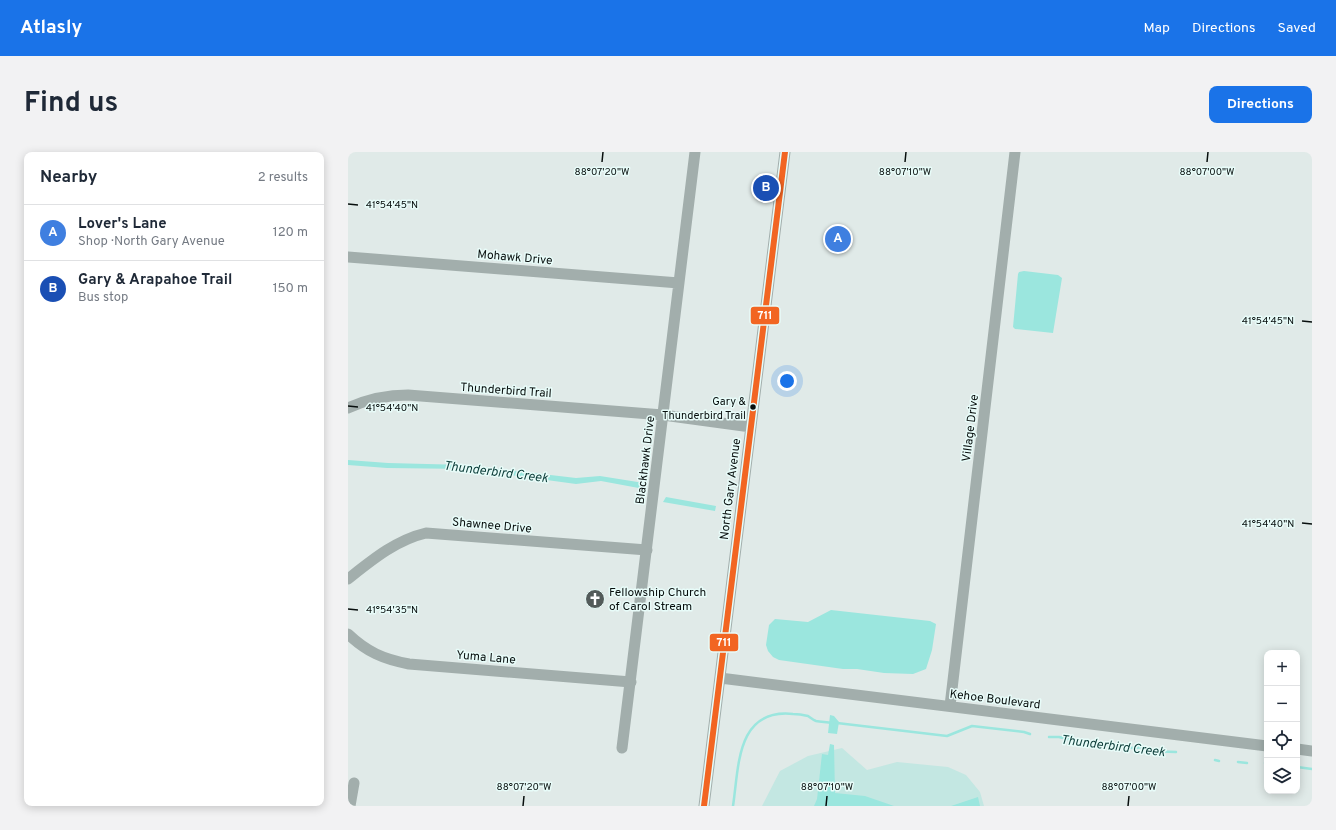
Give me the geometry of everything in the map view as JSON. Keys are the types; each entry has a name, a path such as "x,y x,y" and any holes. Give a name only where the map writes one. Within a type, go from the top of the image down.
{"street":[{"name":"Blackhawk Drive","path":"622,748 695,152"},
{"name":"North Gary Avenue","path":"704,806 785,152"},
{"name":"Village Drive","path":"950,706 1015,152"},
{"name":"Mohawk Drive","path":"348,257 679,283"},
{"name":"Thunderbird Trail","path":"348,408 371,399 385,396 408,395 663,415 751,427"},
{"name":"Shawnee Drive","path":"350,574 396,544 412,536 426,533 647,550"},
{"name":"Yuma Lane","path":"348,634 374,654 392,661 403,663 630,682"},
{"name":"Kehoe Boulevard","path":"720,678 1264,746"},
{"path":"1300,749 1312,751"},
{"path":"350,806 354,783"}],"shaded area":[{"path":"842,748 867,770 897,762 948,767 966,775 980,792 984,806 762,806 780,771 808,756"}],"water":[{"path":"1024,271 1058,275 1062,278 1053,333 1015,329 1013,327 1018,274 1019,272"},
{"path":"348,460 388,463 466,465 576,478 600,476 644,483 644,489 601,481 576,484 467,469 387,468 348,465"},
{"path":"666,497 716,506 715,511 663,502"},
{"path":"831,610 930,621 936,624 932,650 926,669 913,674 843,669 779,660 773,657 768,651 766,645 769,625 775,619 808,622"},
{"path":"830,715 834,716 839,722 837,734 828,733"},
{"path":"830,744 834,745 835,793 865,796 894,806 814,806 817,799 822,754 828,755"},
{"path":"978,797 980,806 951,806"}],"waterway":[{"path":"733,806 737,774 744,743 751,730 760,720 774,715 795,714 808,716 816,721 832,723"},
{"name":"Thunderbird Creek","path":"837,723 947,736 972,726 1030,734"},
{"name":"Thunderbird Creek","path":"1049,737 1059,737 1089,744 1109,745 1116,747 1143,747 1149,751 1176,752"},
{"name":"Thunderbird Creek","path":"1215,760 1219,761"},
{"name":"Thunderbird Creek","path":"1238,762 1247,763"},
{"name":"Thunderbird Creek","path":"1300,767 1312,769"}],"transit line":[{"name":"711","path":"704,806 785,152"}],"place":[{"name":"Gary & Arapahoe Trail","path":"766,188"},
{"name":"Lover's Lane","path":"838,239"},
{"name":"Gary & Thunderbird Trail","path":"753,407"},
{"name":"Fellowship Church of Carol Stream","path":"595,599"}]}
